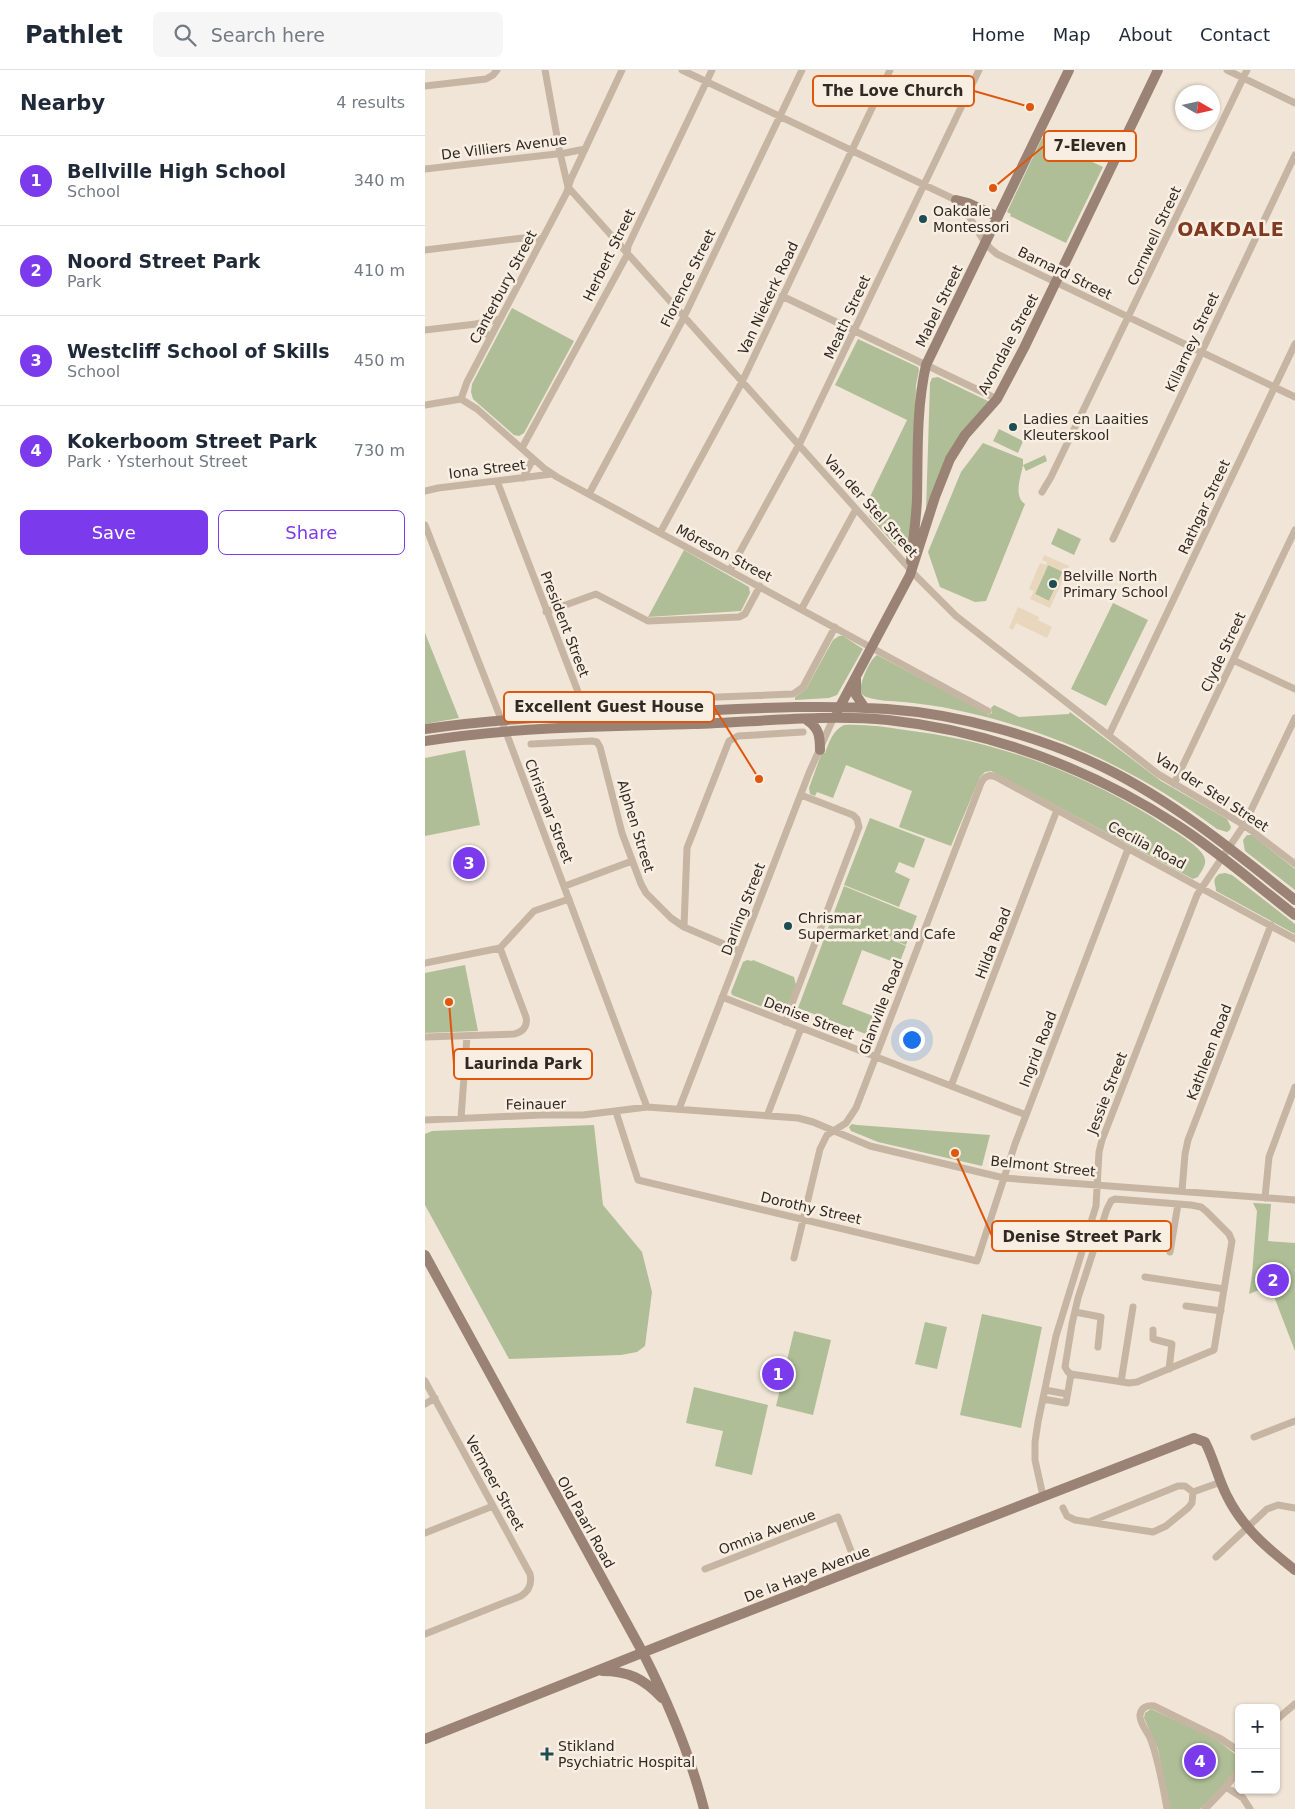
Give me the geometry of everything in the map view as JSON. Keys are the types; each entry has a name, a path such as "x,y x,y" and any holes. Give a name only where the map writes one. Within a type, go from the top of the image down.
{"main road":[{"name":"Mabel Street","path":"911,572 916,515 918,422 926,365 1069,70"},
{"name":"Avondale Street","path":"833,719 911,572 935,496 950,459 965,434 997,399 1024,348 1158,70"},
{"path":"956,200 968,203 998,217"},
{"path":"857,676 856,695 865,708"},
{"path":"425,730 501,720 721,710 839,707 889,709 941,716 995,728 1040,742 1104,768 1175,810 1229,848 1295,900"},
{"path":"425,741 505,731 833,719 886,720 936,727 1036,754 1126,794 1179,826 1295,915"},
{"path":"807,720 817,729 820,737 820,750"},
{"name":"Old Paarl Road","path":"425,1255 643,1653 669,1706 694,1773 704,1809"},
{"name":"De la Haye Avenue","path":"425,1739 1191,1438 1199,1439 1206,1445 1221,1482"},
{"path":"1221,1482 1232,1506 1247,1528 1295,1570"},
{"path":"598,1671 617,1672 639,1678 650,1685 669,1706"}],"street":[{"path":"425,86 486,79 497,70"},
{"name":"Van der Stel Street","path":"545,70 568,187 911,572 956,616 1158,774 1244,825 1295,864"},
{"name":"Canterbury Street","path":"461,399 467,382 568,187 622,70"},
{"name":"Barnard Street","path":"682,70 956,200 966,211 986,242 997,254 1295,397"},
{"name":"Herbert Street","path":"522,448 627,255 628,246 712,70"},
{"name":"Florence Street","path":"589,494 684,316 802,70"},
{"name":"Van Niekerk Road","path":"660,532 742,382 890,70"},
{"name":"Meath Street","path":"730,570 799,445 979,70"},
{"path":"1227,70 1295,103"},
{"name":"Cornwell Street","path":"1042,492 1129,317 1247,70"},
{"name":"De Villiers Avenue","path":"425,169 585,149"},
{"name":"Killarney Street","path":"1113,539 1295,155"},
{"path":"425,250 523,238 542,239"},
{"path":"782,296 997,399"},
{"path":"425,330 500,319"},
{"path":"476,324 494,330"},
{"path":"476,324 490,337"},
{"name":"Rathgar Street","path":"1109,735 1295,344"},
{"path":"425,406 461,399"},
{"name":"Môreson Street","path":"461,399 477,409 552,474 989,711"},
{"path":"523,478 533,459"},
{"name":"Iona Street","path":"425,491 552,474"},
{"name":"President Street","path":"497,481 546,612 580,696 584,700 593,703 793,694 803,687 835,627"},
{"path":"802,608 856,509"},
{"name":"Chrismar Street","path":"425,525 565,886 647,1107"},
{"name":"Clyde Street","path":"1174,784 1295,530"},
{"path":"546,612 596,594 648,621 741,617 745,614 760,586"},
{"path":"1233,660 1295,690"},
{"name":"Jessie Street","path":"1043,1496 1037,1472 1035,1442 1056,1336 1096,1206 1099,1184 1099,1152 1102,1140 1201,888 1244,825 1295,718"},
{"name":"Darling Street","path":"679,1109 801,795 833,719"},
{"path":"684,927 687,848 729,740 738,736 803,732"},
{"name":"Alphen Street","path":"531,744 592,741 599,744 622,833 646,893 671,918 684,927 740,952"},
{"name":"Cecilia Road","path":"987,776 996,777 1295,939"},
{"name":"Glanville Road","path":"794,1258 820,1149 827,1135 846,1123 856,1108 981,783 987,776"},
{"path":"785,1022 859,827 853,815 801,795"},
{"name":"Hilda Road","path":"951,1086 1057,810"},
{"name":"Ingrid Road","path":"977,1261 1026,1115 1128,849"},
{"path":"565,886 632,861"},
{"path":"425,963 500,948 534,911 569,899"},
{"name":"Kathleen Road","path":"1182,1191 1188,1140 1271,926"},
{"path":"425,1037 515,1034 523,1030 526,1024 526,1017 500,948"},
{"name":"Denise Street","path":"722,997 1026,1115"},
{"path":"767,1116 801,1028"},
{"path":"461,1118 467,1036"},
{"path":"1265,1198 1269,1157 1295,1087"},
{"name":"Belmont Street","path":"647,1107 807,1120 870,1146 1004,1178 1295,1200"},
{"name":"Feinauer","path":"425,1120 583,1115 647,1107"},
{"name":"Dorothy Street","path":"616,1112 638,1180 977,1261"},
{"path":"1115,1199 1178,1204 1201,1207 1230,1236 1231,1243 1214,1350 1129,1384 1068,1372 1065,1367 1075,1312 1102,1223 1109,1204 1115,1199"},
{"path":"1170,1252 1178,1204"},
{"path":"1102,1223 1131,1229 1130,1246"},
{"path":"1145,1277 1224,1289"},
{"path":"1186,1306 1221,1311"},
{"path":"1121,1382 1133,1307"},
{"path":"1075,1312 1101,1317 1098,1347"},
{"path":"1153,1330 1153,1339 1172,1344 1169,1369"},
{"path":"1043,1399 1066,1403 1071,1374"},
{"name":"Vermeer Street","path":"425,1381 531,1579 529,1588 521,1596 425,1634"},
{"path":"1045,1390 1067,1394"},
{"path":"1053,1401 1054,1392"},
{"path":"425,1404 435,1398"},
{"path":"1254,1437 1295,1421"},
{"path":"1193,1492 1221,1482"},
{"path":"1089,1522 1178,1486 1185,1486 1193,1492"},
{"path":"1063,1508 1070,1518 1144,1532 1159,1531 1188,1508 1192,1503 1193,1492"},
{"path":"1216,1557 1264,1511 1271,1507 1282,1505 1295,1508"},
{"path":"425,1533 493,1506"},
{"name":"Omnia Avenue","path":"705,1569 838,1517 858,1569"},
{"path":"1280,1717 1295,1704"},
{"path":"1167,1809 1157,1758 1150,1736 1140,1719 1141,1711 1144,1707 1149,1705 1155,1706 1221,1739 1236,1749"},
{"path":"1205,1809 1235,1775"},
{"path":"1226,1787 1243,1798 1250,1809"}],"green space":[{"path":"1042,138 1103,167 1066,243 1010,216 1011,214 1007,212"},
{"path":"512,308 574,341 524,433 519,436 514,435 473,399 471,392 472,384"},
{"path":"858,339 918,367 919,370 916,385 913,514 909,541 903,546 895,545 869,516 867,503 907,420 835,385"},
{"path":"938,377 990,402 962,436 926,511 930,383 932,378"},
{"path":"999,429 1023,441 1018,453 993,441"},
{"path":"983,443 1023,459 1019,496 1025,504 986,601 975,602 940,587 928,552 961,472"},
{"path":"1045,455 1047,461 1026,471 1023,465"},
{"path":"1058,528 1081,539 1074,555 1051,544"},
{"path":"684,550 749,587 750,593 741,611 648,617"},
{"path":"1048,565 1063,571 1049,601 1035,594"},
{"path":"1113,603 1148,620 1106,706 1071,689"},
{"path":"425,633 459,718 425,724"},
{"path":"843,636 863,649 837,695 829,698 795,700 795,697 806,689 833,640"},
{"path":"877,655 988,715 992,713 991,708 994,705 1019,717 1069,714 1070,712 1161,781 1227,819 1231,827 1230,830 1227,832 1217,829 1157,789 1125,771 1060,741 992,718 943,707 866,697 860,693 865,672"},
{"path":"844,725 875,726 974,742 1008,751 1074,776 1136,807 1189,841 1204,856 1204,867 1198,877 1193,879 991,771 985,772 980,777 951,846 899,827 912,791 846,765 833,798 817,792 815,796 810,794 809,788 822,752 825,753 834,733"},
{"path":"465,750 480,825 425,836 425,758"},
{"path":"870,818 925,839 914,868 899,862 895,872 910,879 899,907 844,885"},
{"path":"1247,835 1252,835 1295,869 1295,890 1245,851 1243,840"},
{"path":"1219,874 1232,875 1295,924 1295,934 1216,891 1215,878"},
{"path":"844,886 917,916 906,945 888,938 906,946 899,964 862,950 842,1004 878,1018 871,1036 798,1008"},
{"path":"753,960 794,977 796,985 785,1012 778,1013 732,995 731,992 743,962"},
{"path":"465,965 478,1031 425,1033 425,973"},
{"path":"852,1124 990,1135 982,1166 878,1142 851,1131 849,1127"},
{"path":"594,1125 603,1205 642,1252 652,1292 645,1346 637,1352 621,1355 509,1359 425,1205 425,1134 432,1131"},
{"path":"1253,1203 1271,1204 1268,1241 1295,1243 1295,1351 1270,1286 1249,1294 1257,1211"},
{"path":"982,1314 1042,1327 1021,1428 960,1415"},
{"path":"925,1322 947,1327 937,1369 915,1364"},
{"path":"794,1331 831,1340 813,1415 776,1406"},
{"path":"694,1387 768,1405 752,1475 715,1466 723,1431 686,1423"},
{"path":"1151,1709 1214,1738 1235,1754 1235,1772 1200,1809 1170,1809 1158,1749 1144,1718 1145,1713"}],"shaded area":[{"path":"1044,555 1069,566 1050,608 1030,599 1034,591 1029,589 1040,563 1046,565 1047,562 1042,560","holes":["1048,565 1063,572 1049,601 1035,594"]},
{"path":"1018,607 1039,617 1038,620 1052,627 1047,638 1016,623 1013,630 1009,628"}],"place":[{"name":"The Love Church","path":"1030,107"},
{"name":"7-Eleven","path":"993,188"},
{"name":"Oakdale Montessori","path":"923,219"},
{"name":"Ladies en Laaities Kleuterskool","path":"1013,427"},
{"name":"Belville North Primary School","path":"1053,584"},
{"name":"Excellent Guest House","path":"759,779"},
{"name":"Westcliff School of Skills","path":"469,863"},
{"name":"Chrismar Supermarket and Cafe","path":"788,926"},
{"name":"Laurinda Park","path":"449,1002"},
{"name":"Denise Street Park","path":"955,1153"},
{"name":"Noord Street Park","path":"1273,1280"},
{"name":"Bellville High School","path":"778,1374"},
{"name":"Stikland Psychiatric Hospital","path":"547,1754"},
{"name":"Kokerboom Street Park","path":"1200,1761"}],"district":[{"name":"OAKDALE","path":"1231,229"}]}
